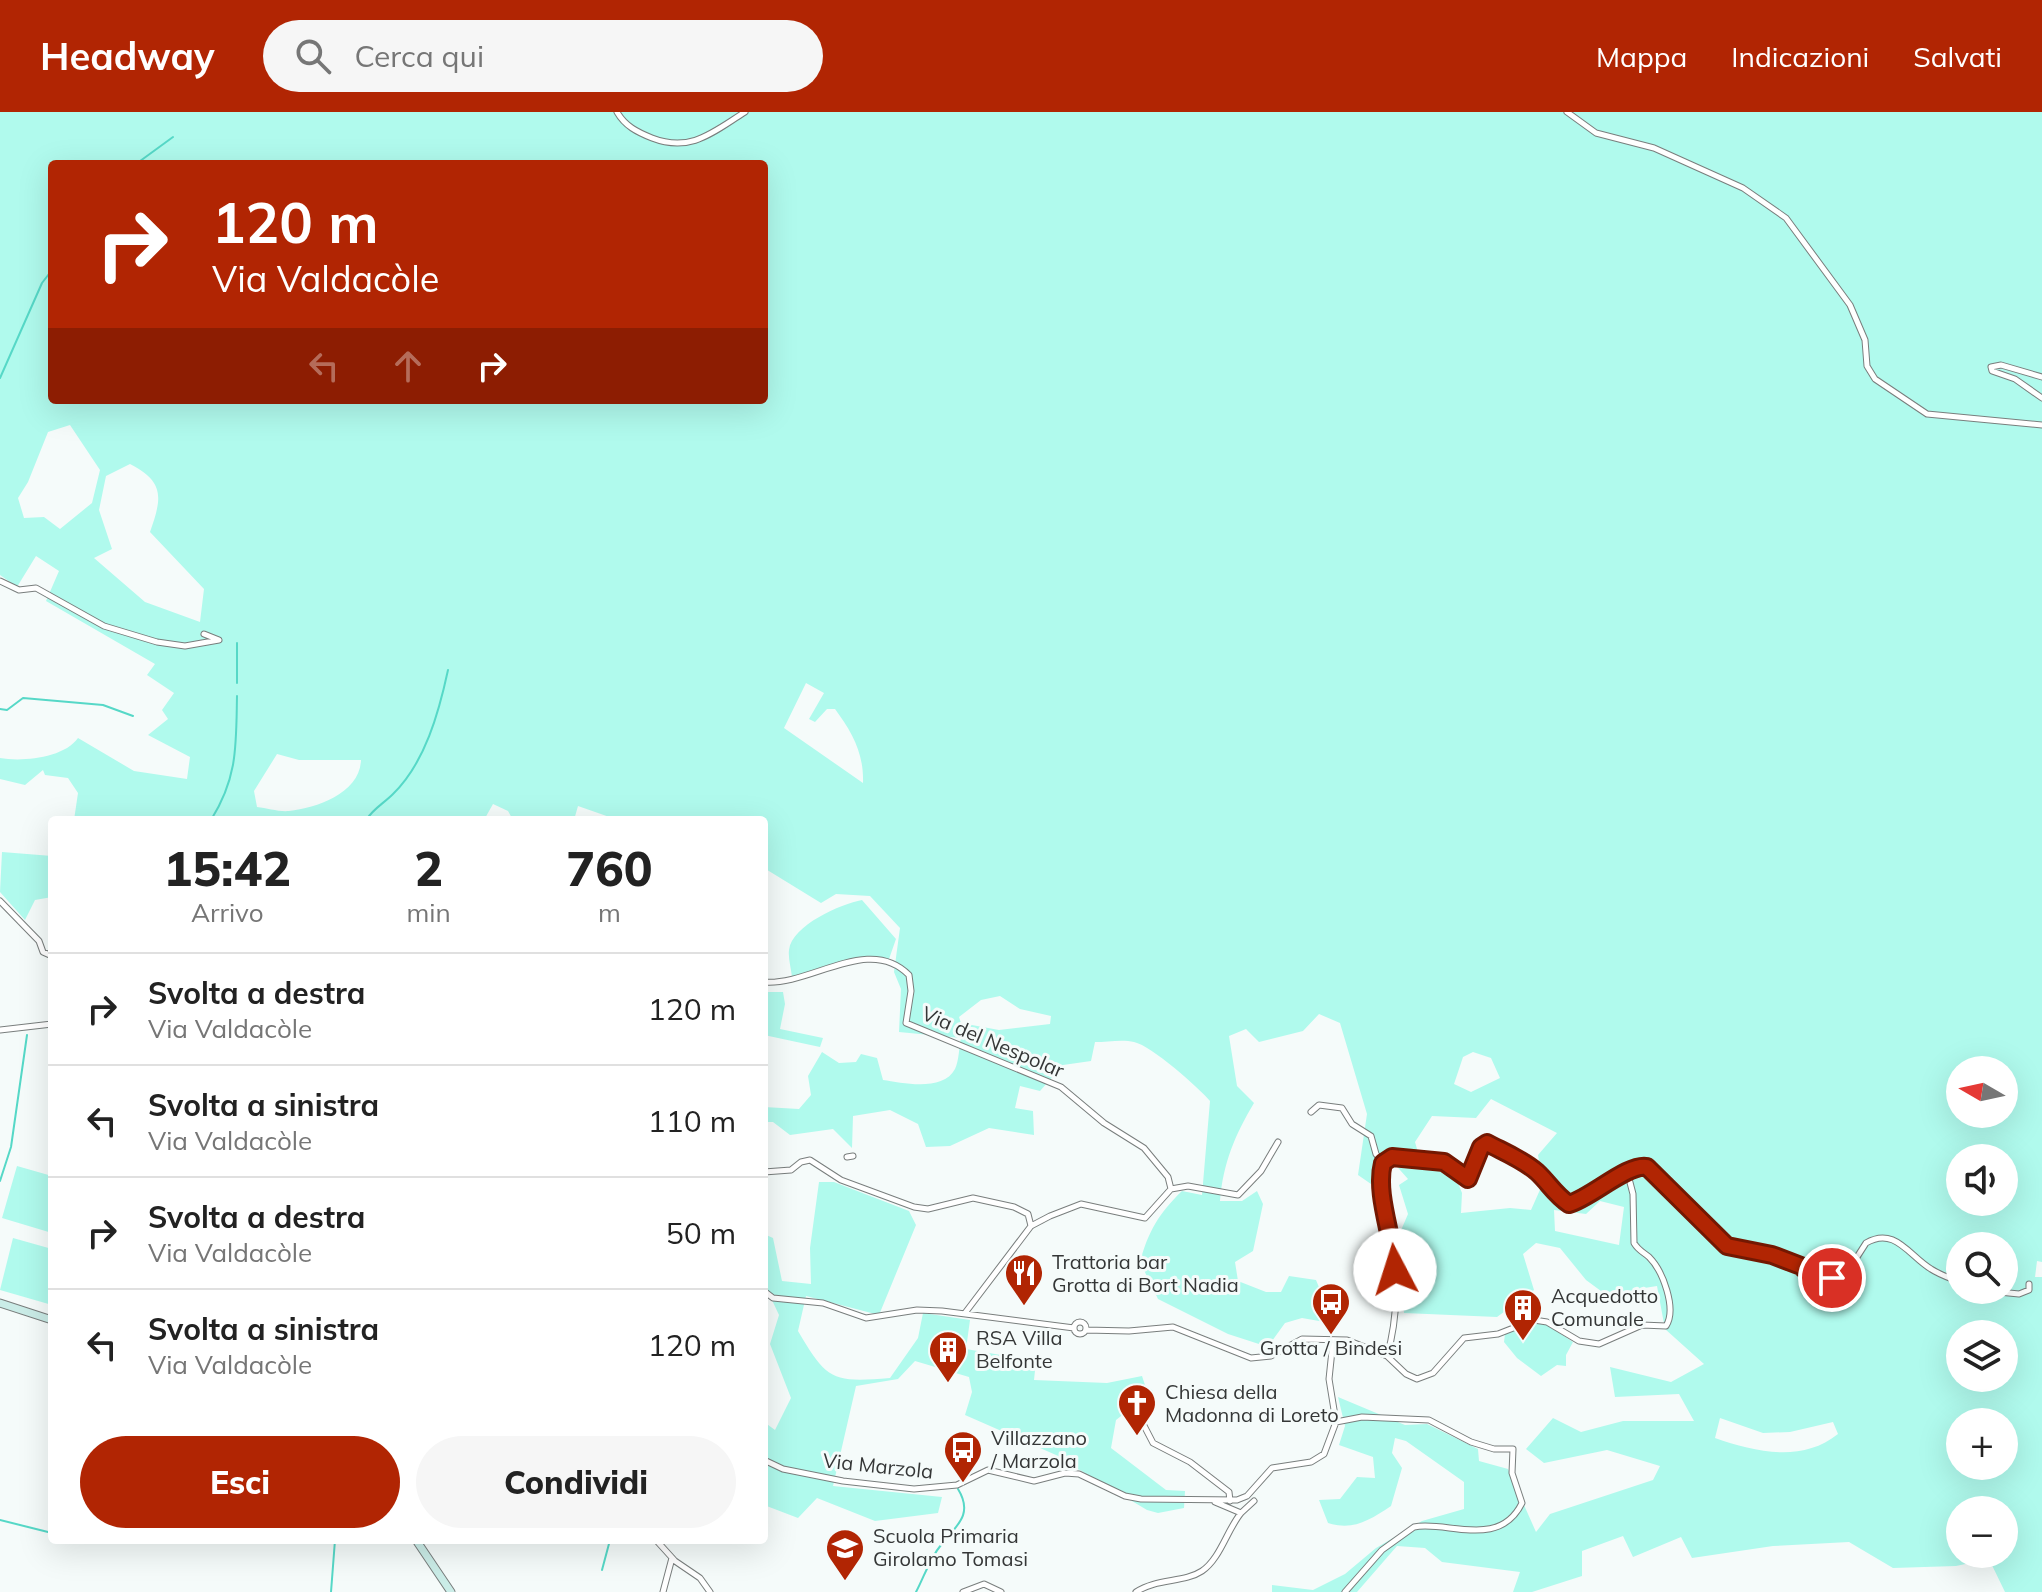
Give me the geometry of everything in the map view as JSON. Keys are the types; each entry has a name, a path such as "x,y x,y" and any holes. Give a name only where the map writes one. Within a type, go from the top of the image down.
{"main road":[{"path":"0,1303 48,1319"},
{"path":"419,1544 451,1592"}],"street":[{"path":"617,112 634,130 667,143 688,145 699,142 745,112"},
{"path":"1567,112 1596,133 1654,148 1743,188 1786,218 1850,305 1865,340 1867,366 1875,379 1927,414 2042,425"},
{"path":"2042,377 2001,365 1991,367 1992,371 2015,379 2042,398"},
{"path":"0,581 19,590 36,588 93,621 157,642 185,646 219,640 204,634"},
{"path":"0,901 48,954"},
{"name":"Via del Nespolar","path":"768,982 789,981 856,960 873,959 895,964 909,975 906,1023 1061,1087 1104,1123 1144,1148 1168,1177 1171,1189"},
{"path":"0,1030 48,1024"},
{"path":"1311,1112 1319,1105 1342,1108 1352,1124 1371,1136 1376,1154 1383,1163 1381,1191 1392,1233 1395,1276 1387,1356"},
{"path":"965,1313 1031,1226 1081,1204 1145,1218 1171,1189 1188,1186 1238,1195 1261,1171 1278,1142"},
{"path":"1383,1163 1392,1157 1444,1162 1468,1179 1481,1147 1487,1143 1538,1173 1555,1195 1569,1204 1592,1195 1627,1171 1639,1166 1647,1167 1727,1246 1772,1255 1801,1266 1811,1275 1837,1278 1850,1268 1862,1247 1883,1238 1902,1243 1928,1268 1946,1276"},
{"path":"768,1172 791,1170 801,1162 817,1161 841,1180 914,1207 928,1209 973,1198 1014,1207 1028,1214 1031,1226"},
{"path":"768,1294 773,1298 823,1303 866,1318 917,1310 965,1313 1074,1328 1081,1322 1086,1330 1129,1331 1173,1327 1251,1358 1271,1356 1302,1339 1347,1340 1387,1356 1409,1377 1421,1378 1433,1373 1464,1338 1498,1334 1528,1321 1547,1322 1575,1340 1599,1344 1642,1325 1666,1326 1671,1314 1667,1295 1653,1262 1634,1243 1633,1194 1627,1171"},
{"path":"2018,1293 2024,1293 2029,1284"},
{"path":"1334,1340 1341,1352"},
{"path":"1138,1414 1153,1443 1190,1462 1229,1492 1230,1501 1247,1496 1272,1468 1318,1459 1331,1441 1336,1422 1329,1379 1334,1340"},
{"path":"1336,1422 1362,1417 1429,1420 1471,1442 1494,1449 1513,1449 1512,1473 1522,1505 1509,1518 1484,1529 1466,1532 1414,1527 1371,1560 1345,1592"},
{"name":"Via Marzola","path":"768,1462 783,1469 843,1481 914,1489 957,1485 988,1470 1034,1481 1074,1473 1133,1498 1230,1501"},
{"path":"1136,1592 1163,1580 1203,1570 1241,1513 1254,1501"},
{"path":"1215,1502 1241,1513"},
{"path":"660,1544 672,1558 691,1570 710,1592"},
{"path":"663,1592 672,1558"},
{"path":"963,1592 984,1584 1001,1592"}],"green space":[{"path":"0,112 2042,112 2042,1262 2037,1261 2035,1277 2042,1277 2042,1592 2005,1592 1993,1568 2018,1568 2018,1496 1946,1496 1946,1566 1893,1568 1849,1542 1773,1546 1692,1558 1681,1537 1633,1557 1623,1536 1582,1551 1582,1576 1532,1592 1513,1592 1520,1572 1442,1562 1425,1548 1397,1546 1357,1592 1272,1592 1272,1585 1313,1590 1345,1574 1376,1548 1422,1521 1464,1509 1464,1482 1406,1441 1395,1438 1392,1453 1402,1468 1391,1506 1353,1525 1328,1523 1319,1500 1340,1499 1357,1477 1375,1478 1373,1457 1339,1445 1345,1426 1338,1397 1405,1425 1427,1424 1478,1449 1479,1461 1508,1469 1536,1532 1550,1514 1653,1480 1660,1466 1607,1450 1544,1463 1526,1449 1553,1418 1581,1432 1623,1421 1694,1421 1679,1394 1615,1397 1610,1367 1671,1382 1704,1364 1665,1329 1657,1286 1638,1289 1620,1305 1586,1280 1560,1248 1536,1243 1523,1254 1534,1290 1497,1317 1404,1313 1399,1235 1408,1214 1399,1185 1408,1179 1392,1161 1371,1184 1358,1175 1367,1114 1340,1023 1319,1014 1303,1031 1259,1042 1246,1029 1229,1036 1237,1086 1254,1103 1231,1150 1220,1201 1242,1201 1257,1191 1263,1204 1253,1251 1235,1262 1238,1281 1266,1292 1281,1292 1289,1276 1316,1280 1323,1297 1338,1306 1336,1324 1302,1318 1285,1323 1272,1341 1262,1345 1228,1334 1158,1299 1140,1262 1155,1224 1174,1199 1182,1191 1202,1195 1210,1101 1185,1077 1142,1045 1130,1041 1095,1042 1091,1061 1063,1065 1040,1091 1020,1086 1015,1108 1033,1111 1034,1135 989,1128 950,1146 926,1147 918,1124 890,1110 853,1116 852,1148 833,1129 790,1135 773,1122 768,1122 768,1107 799,1109 811,1095 808,1076 822,1052 839,1063 856,1062 861,1054 877,1058 883,1080 932,1083 942,1081 955,1069 961,1038 899,1032 901,989 894,972 900,928 870,896 836,894 821,903 768,870 768,816 607,816 578,806 575,816 511,816 508,811 493,804 486,816 75,816 78,793 68,778 45,775 43,770 25,785 0,779 0,758 42,757 63,750 78,738 134,771 187,779 190,757 148,735 168,719 162,710 174,693 147,675 155,664 46,601 59,571 36,556 17,587 0,575","holes":["70,425 100,470 92,503 60,529 44,517 24,518 18,498 28,482 48,432","130,464 155,484 157,510 150,532 204,589 200,622 145,602 94,558 112,549 99,510 106,476","806,683 824,693 809,719 815,722 827,709 835,709 856,743 863,783 784,728","277,754 299,760 361,760 359,772 345,790 312,806 289,811 257,807 254,791","1000,996 1020,1009 1051,1016 1050,1024 999,1030 961,1023 959,1017 981,1000","1473,1052 1491,1058 1500,1078 1471,1092 1454,1084 1463,1057","1491,1099 1557,1133 1538,1155 1543,1183 1531,1210 1510,1208 1461,1213 1462,1193 1454,1173 1422,1166 1415,1142 1432,1116 1476,1118","1600,1201 1624,1207 1619,1245 1555,1231 1554,1210 1586,1214","1720,1418 1763,1433 1790,1432 1833,1422 1838,1434 1809,1449 1762,1451 1715,1438"]},
{"path":"2,852 48,856 48,898 35,900 25,920 0,892"},
{"path":"862,900 896,939 889,959 855,959 792,977 789,950 799,932 830,911"},
{"path":"768,992 783,992 785,1004 780,1029 823,1038 820,1047 768,1036"},
{"path":"17,1166 48,1175 48,1232 2,1218"},
{"path":"819,1182 834,1182 909,1211 916,1225 879,1315 806,1296 798,1331 816,1360 833,1375 855,1380 890,1378 918,1338 923,1313 970,1320 966,1349 1036,1361 1034,1380 1107,1383 1142,1376 1145,1385 1153,1391 1116,1420 1111,1448 1166,1490 1185,1491 1184,1508 1158,1513 1147,1510 1080,1470 1060,1463 1056,1455 965,1415 972,1392 969,1377 915,1361 898,1379 856,1386 833,1486 942,1497 938,1513 875,1521 817,1498 798,1518 768,1507 768,1425 775,1430 791,1398 770,1344 779,1315 768,1292 768,1236 773,1238 782,1281 811,1284 810,1248"},
{"path":"13,1238 48,1248 48,1304 0,1290"},
{"path":"1530,1322 1544,1323 1573,1342 1566,1355 1566,1366 1557,1365 1541,1376 1517,1358 1504,1342 1505,1334"}],"waterway":[{"path":"141,160 173,137"},
{"path":"0,378 48,275"},
{"path":"237,643 237,683"},
{"path":"369,816 393,794 414,767 435,720 448,670"},
{"path":"213,816 226,789 234,760 237,696"},
{"path":"0,709 7,710 23,698 103,705 133,716"},
{"path":"0,1181 11,1147 27,1035"},
{"path":"916,1592 934,1556 964,1513 958,1489"},
{"path":"0,1520 48,1532"},
{"path":"331,1592 335,1544"},
{"path":"602,1570 609,1544"}],"place":[{"name":"Trattoria bar Grotta di Bort Nadia","path":"1024,1307"},
{"name":"Grotta / Bindesi","path":"1331,1336"},
{"name":"Acquedotto Comunale","path":"1523,1342"},
{"name":"RSA Villa Belfonte","path":"948,1384"},
{"name":"Chiesa della Madonna di Loreto","path":"1137,1437"},
{"name":"Villazzano / Marzola","path":"963,1484"},
{"name":"Scuola Primaria Girolamo Tomasi","path":"845,1582"}],"route":[{"path":"1395,1270 1392,1233 1381,1191 1383,1163 1392,1157 1414,1162 1444,1162 1468,1179 1481,1147 1487,1143 1510,1153 1538,1173 1555,1195 1569,1204 1592,1195 1630,1169 1647,1167 1727,1246 1772,1255 1801,1266 1811,1275 1832,1278"}]}
